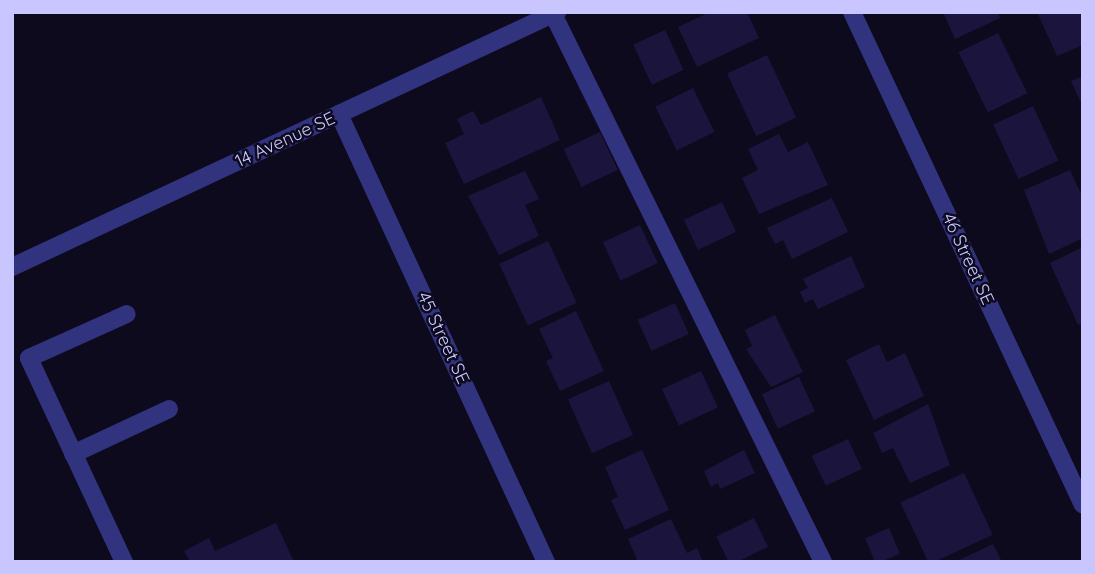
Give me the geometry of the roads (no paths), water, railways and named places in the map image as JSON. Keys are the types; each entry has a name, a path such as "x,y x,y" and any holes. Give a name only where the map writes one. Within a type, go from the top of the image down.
{"street":[{"name":"46 Street SE","path":"852,12 1083,505"},
{"name":"14 Avenue SE","path":"12,267 555,13"},
{"path":"555,13 823,562"},
{"name":"45 Street SE","path":"339,114 546,562"},
{"path":"124,562 29,358 127,314"},
{"path":"73,454 169,409"}]}
